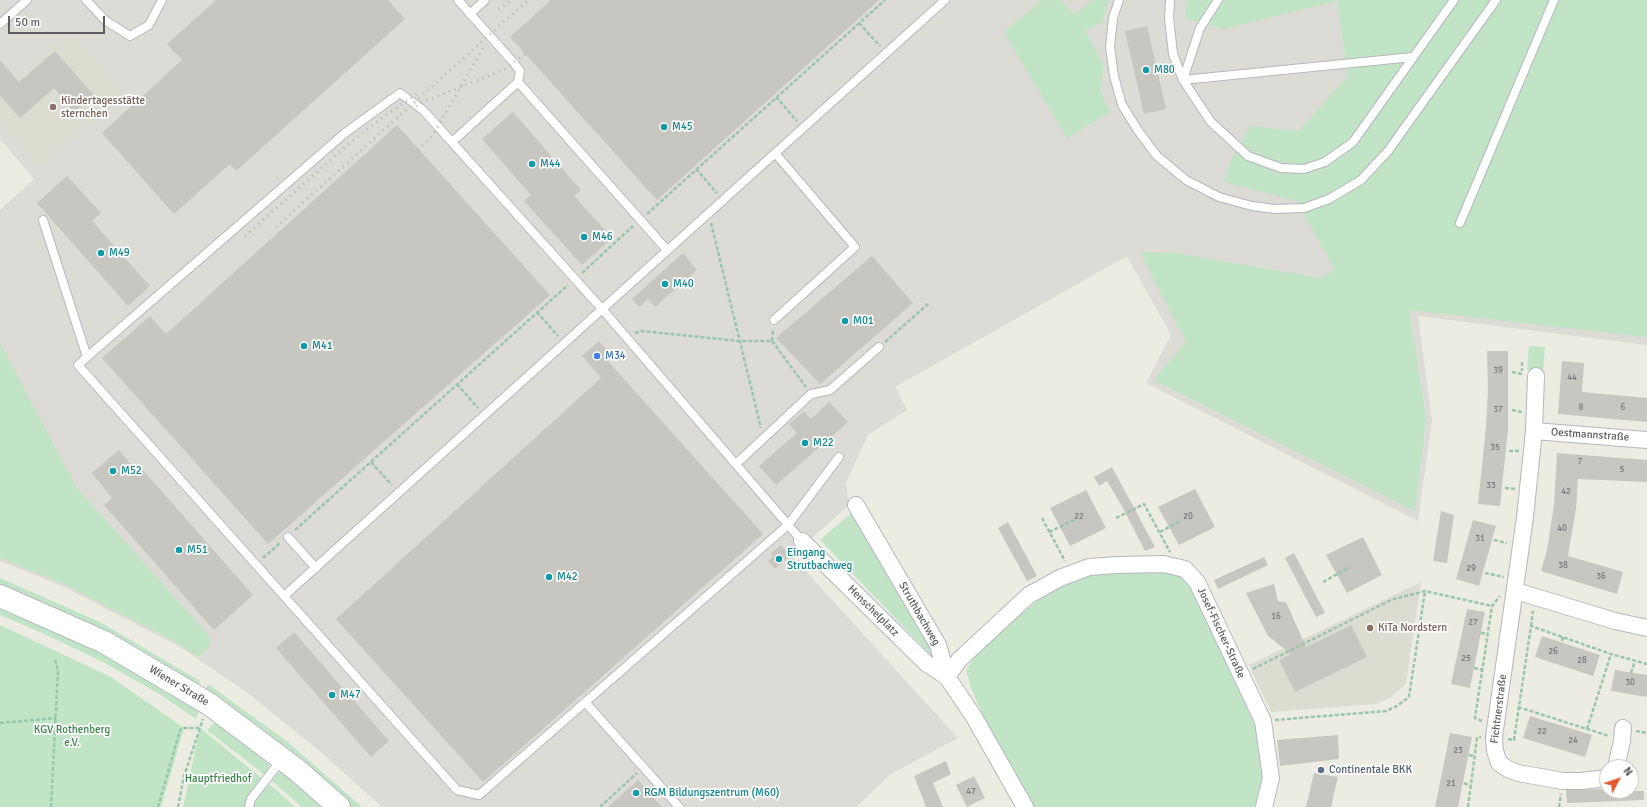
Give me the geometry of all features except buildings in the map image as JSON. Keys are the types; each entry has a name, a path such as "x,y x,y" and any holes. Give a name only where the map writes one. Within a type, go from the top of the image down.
{"main road":[{"name":"Wiener Straße","path":"0,596 104,642 209,704 282,758 339,807"}],"street":[{"name":"Fichtnerstraße","path":"1536,376 1534,431 1512,584 1494,737 1494,751 1499,763 1518,773 1563,781 1599,779"},
{"name":"Oestmannstraße","path":"1534,431 1647,440"},
{"name":"Struthbachweg","path":"856,505 938,645 947,677 974,717 1025,807"},
{"name":"Henschelplatz","path":"802,541 926,663 947,677"},
{"name":"Josef-Fischer-Straße","path":"947,677 959,660 1029,596 1060,578 1089,568 1117,565 1164,564 1185,569 1197,582 1263,721 1271,778 1264,807"},
{"path":"1512,584 1615,621 1647,628"},
{"path":"1617,759 1622,734"}],"lane":[{"path":"0,24 27,0"},
{"path":"86,0 106,21 130,36 149,25 162,0"},
{"path":"452,142 518,82 520,71 458,0"},
{"path":"470,14 485,0"},
{"path":"284,596 945,0"},
{"path":"1119,0 1112,18 1110,47 1114,76 1122,105 1139,132 1157,156 1186,180 1219,197 1252,206 1275,209 1304,208 1329,199 1360,180 1388,151 1496,0"},
{"path":"1170,0 1169,18 1173,54 1183,80 1211,122 1248,156 1281,168 1304,169 1325,162 1353,142 1454,0"},
{"path":"1183,80 1200,28 1218,0"},
{"path":"1460,223 1554,0"},
{"path":"1183,80 1412,57"},
{"path":"518,82 667,250"},
{"path":"802,541 788,525 736,464 602,309 574,280 423,110 400,93 345,133 78,365 456,790 479,795 788,525 839,457"},
{"path":"774,153 855,248 774,320"},
{"path":"43,220 87,357"},
{"path":"736,464 811,394 830,390 879,347"},
{"path":"288,537 316,568"},
{"path":"585,702 679,807"},
{"path":"249,807 251,799 282,758"}],"path":[{"path":"256,564 288,537 885,0"},
{"path":"859,23 886,52"},
{"path":"776,97 803,128"},
{"path":"696,169 723,200"},
{"path":"708,213 763,439"},
{"path":"879,347 928,304"},
{"path":"537,312 564,343"},
{"path":"774,320 772,341 811,394"},
{"path":"625,336 642,331 739,341 772,341"},
{"path":"457,384 485,415"},
{"path":"1512,410 1522,412"},
{"path":"1509,451 1522,451"},
{"path":"371,462 399,493"},
{"path":"1505,488 1518,489"},
{"path":"1116,518 1144,504 1179,568"},
{"path":"1042,518 1071,574"},
{"path":"1049,532 1074,520"},
{"path":"1160,532 1182,520"},
{"path":"1494,540 1512,544"},
{"path":"1323,582 1350,567"},
{"path":"1485,573 1512,584"},
{"path":"1240,675 1391,600 1425,591 1492,606"},
{"path":"1263,721 1386,711 1397,706 1409,697 1425,591"},
{"path":"1514,740 1531,626 1563,637 1590,649 1647,664"},
{"path":"1481,633 1488,634"},
{"path":"1562,641 1563,637"},
{"path":"1587,729 1611,654"},
{"path":"51,807 58,671 55,660"},
{"path":"1631,672 1635,661"},
{"path":"1474,668 1483,670"},
{"path":"178,807 184,776 209,704"},
{"path":"1518,707 1587,729 1622,734"},
{"path":"0,722 56,718"},
{"path":"158,807 180,730 184,728 200,728"},
{"path":"1469,755 1475,756"},
{"path":"600,807 643,767"},
{"path":"1464,784 1471,786"}],"shaded area":[{"path":"0,0 1647,0 1647,345 1418,316 1432,420 1418,521 1146,383 1171,335 1127,256 895,387 907,410 868,435 846,483 849,505 792,556 958,738 891,774 856,807 382,807 323,754 244,690 180,647 64,587 0,561 0,210 34,179 0,139"},
{"name":"Kindertagesstätte sternchen","path":"71,32 123,93 39,165 0,120 0,94"},
{"name":"KiTa Nordstern","path":"1421,582 1406,684 1390,698 1376,704 1271,712 1249,665"}],"green space":[{"path":"1042,0 1061,0 1074,15 1093,0 1109,0 1102,22 1085,31 1104,66 1100,90 1110,112 1067,138 1004,32"},
{"path":"1187,0 1647,0 1647,337 1409,310 1426,418 1415,511 1154,380 1186,342 1140,252 1175,253 1320,278 1335,270 1297,201 1224,182 1231,159 1251,126 1299,131 1348,76 1337,1 1224,29 1185,18"},
{"path":"0,343 76,487 209,636 210,644 203,655 197,656 181,645 66,585 0,558"},
{"path":"1529,346 1545,347 1543,372 1527,370"},
{"path":"851,513 935,653 931,655 820,540"},
{"path":"1140,571 1180,574 1194,592 1258,732 1264,783 1258,807 1033,807 982,713 971,688 966,670 984,646 1036,602 1064,583 1090,574"},
{"path":"0,578 100,622 200,681 197,690 0,588"},
{"path":"0,606 110,654 199,710 196,719 161,695 103,662 0,615"},
{"name":"KGV Rothenberg e.V.","path":"0,625 111,677 184,728 161,807 0,807"},
{"path":"208,684 288,742 362,807 350,807 305,767 205,691"},
{"path":"216,721 270,763 266,776 207,730"},
{"name":"Hauptfriedhof","path":"200,728 275,789 295,807 183,807"},
{"path":"281,771 322,807 302,807 271,780"}],"railway":[{"path":"499,10 510,0"},
{"path":"276,227 528,0"},
{"path":"418,150 433,135 484,46"},
{"path":"416,106 503,70 525,54"},
{"path":"245,236 345,147 380,119 417,94"}],"place":[{"name":"M80","path":"1146,70"},
{"name":"Kindertagesstätte sternchen","path":"53,107"},
{"name":"M45","path":"664,127"},
{"name":"M44","path":"532,164"},
{"name":"M46","path":"584,237"},
{"name":"M49","path":"101,253"},
{"name":"M40","path":"665,284"},
{"name":"M01","path":"845,321"},
{"name":"M41","path":"304,346"},
{"name":"M34","path":"597,356"},
{"name":"M22","path":"805,443"},
{"name":"M52","path":"113,471"},
{"name":"M51","path":"179,550"},
{"name":"Eingang Strutbachweg","path":"779,559"},
{"name":"M42","path":"549,577"},
{"name":"KiTa Nordstern","path":"1370,628"},
{"name":"M47","path":"332,695"},
{"name":"Continentale BKK","path":"1321,770"},
{"name":"RGM Bildungszentrum (M60)","path":"636,793"}]}
